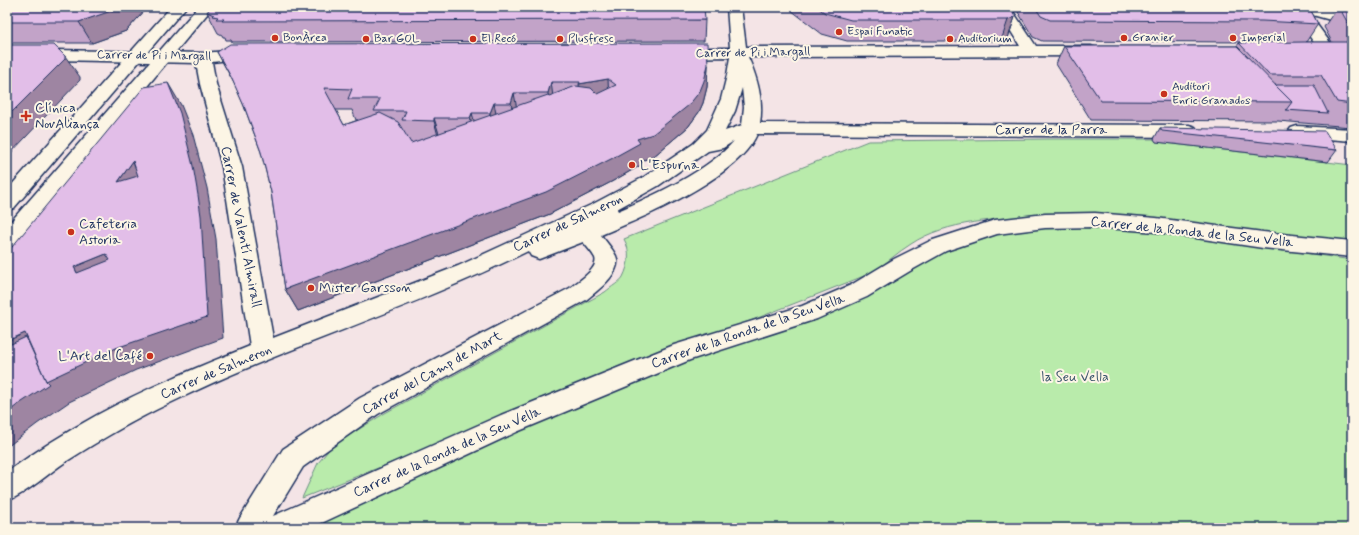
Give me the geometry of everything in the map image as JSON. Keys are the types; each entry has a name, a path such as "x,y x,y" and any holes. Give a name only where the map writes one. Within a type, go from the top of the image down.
{"street":[{"path":"7,203 179,7"},
{"path":"7,240 206,7"},
{"path":"734,7 738,53"},
{"path":"1003,7 1031,51"},
{"path":"1297,7 1334,16 1352,11"},
{"path":"1297,7 1352,84"},
{"name":"Carrer de Pi i Margall","path":"666,53 1109,51"},
{"name":"Carrer de Salmeron","path":"7,488 40,462 87,434 146,402 263,351 440,283 606,206 641,188 672,168 709,140 722,119 733,86 738,53"},
{"name":"Carrer de Salmeron","path":"440,283 484,271 588,233 669,196 714,169 737,149 747,136 750,128 753,102 746,69 738,53"},
{"name":"Carrer de Pi i Margall","path":"7,54 163,58 203,58 237,54 267,54"},
{"path":"1310,54 1352,56"},
{"name":"Carrer de Valentí Almirall","path":"203,58 208,84 232,167 263,351"},
{"name":"Carrer de Salmeron","path":"733,86 739,99 738,119 743,125 750,128"},
{"name":"Carrer de Salmeron","path":"588,233 593,222 670,181 686,169 696,150 716,144 731,135 750,128"},
{"name":"Carrer de la Parra","path":"750,128 1205,131"},
{"path":"1283,131 1352,135"},
{"name":"Carrer de la Ronda de la Seu Vella","path":"279,528 510,423 683,352 809,313 859,291 902,265 938,246 995,227 1045,221 1095,220 1156,225 1263,240 1352,249"},
{"name":"Carrer del Camp de Mart","path":"250,528 293,458 369,406 578,294 600,275 606,266 606,257 588,233"}],"green space":[{"path":"1154,139 1156,142 1352,165 1352,248 1040,215 973,222 940,230 925,236 911,244 874,272 302,498 318,463 332,446 385,413 605,292 618,283 623,277 628,263 628,248 624,239 868,141"},
{"name":"la Seu Vella","path":"1049,226 1127,227 1352,260 1352,528 314,528 386,488 577,402 872,293 943,250 988,235"}],"building":[{"path":"7,7 117,7 114,10 79,22 7,22"},
{"path":"211,7 704,7 705,20 222,21 224,19 216,19 218,17 207,12"},
{"path":"817,7 1010,7 1015,17 1008,20 851,20 825,13"},
{"path":"1035,7 1309,7 1318,24 1262,21 1050,20 1041,16"},
{"path":"1339,7 1352,7 1352,27 1350,27"},
{"path":"1348,42 1352,49 1352,104 1337,102 1321,75 1269,75 1239,43"},
{"path":"707,43 708,65 700,91 689,105 653,134 637,139 640,143 611,159 546,192 285,289 271,192 261,152 244,106 231,77 217,52 230,44","holes":["608,79 616,85 597,94 591,88 576,86 411,143 398,122 380,113 344,125 324,88 352,89 348,99 380,99 374,111 406,111 402,120 434,121 434,118 470,118 472,113 490,113 494,103 511,103 514,93 548,93 551,82 580,82 579,84"]},
{"path":"7,45 54,45 65,56 65,59 7,117"},
{"path":"1064,46 1237,46 1292,102 1101,101"},
{"path":"168,83 180,113 193,166 201,216 207,317 116,348 46,381 25,333 7,341 7,253 144,87","holes":["133,161 138,176 118,182","106,254 110,260 77,273 74,267"]},
{"path":"1275,85 1314,85 1328,113 1286,110 1292,102"},
{"path":"1160,128 1325,131 1337,150 1162,131"},
{"path":"26,337 46,381 49,384 7,413 7,345"}],"place":[{"name":"Espai Funatic","path":"839,32"},
{"name":"BonÀrea","path":"275,38"},
{"name":"Granier","path":"1124,38"},
{"name":"Imperial","path":"1233,38"},
{"name":"Bar GOL","path":"366,39"},
{"name":"El Recó","path":"473,39"},
{"name":"Plusfresc","path":"560,39"},
{"name":"Auditorium","path":"950,39"},
{"name":"Auditori Enric Granados","path":"1164,94"},
{"name":"Clínica NovAliança","path":"26,116"},
{"name":"L'Espurna","path":"632,165"},
{"name":"Cafeteria Astoria","path":"71,232"},
{"name":"Mister Garsson","path":"311,288"},
{"name":"L'Art del Café","path":"150,356"}]}
